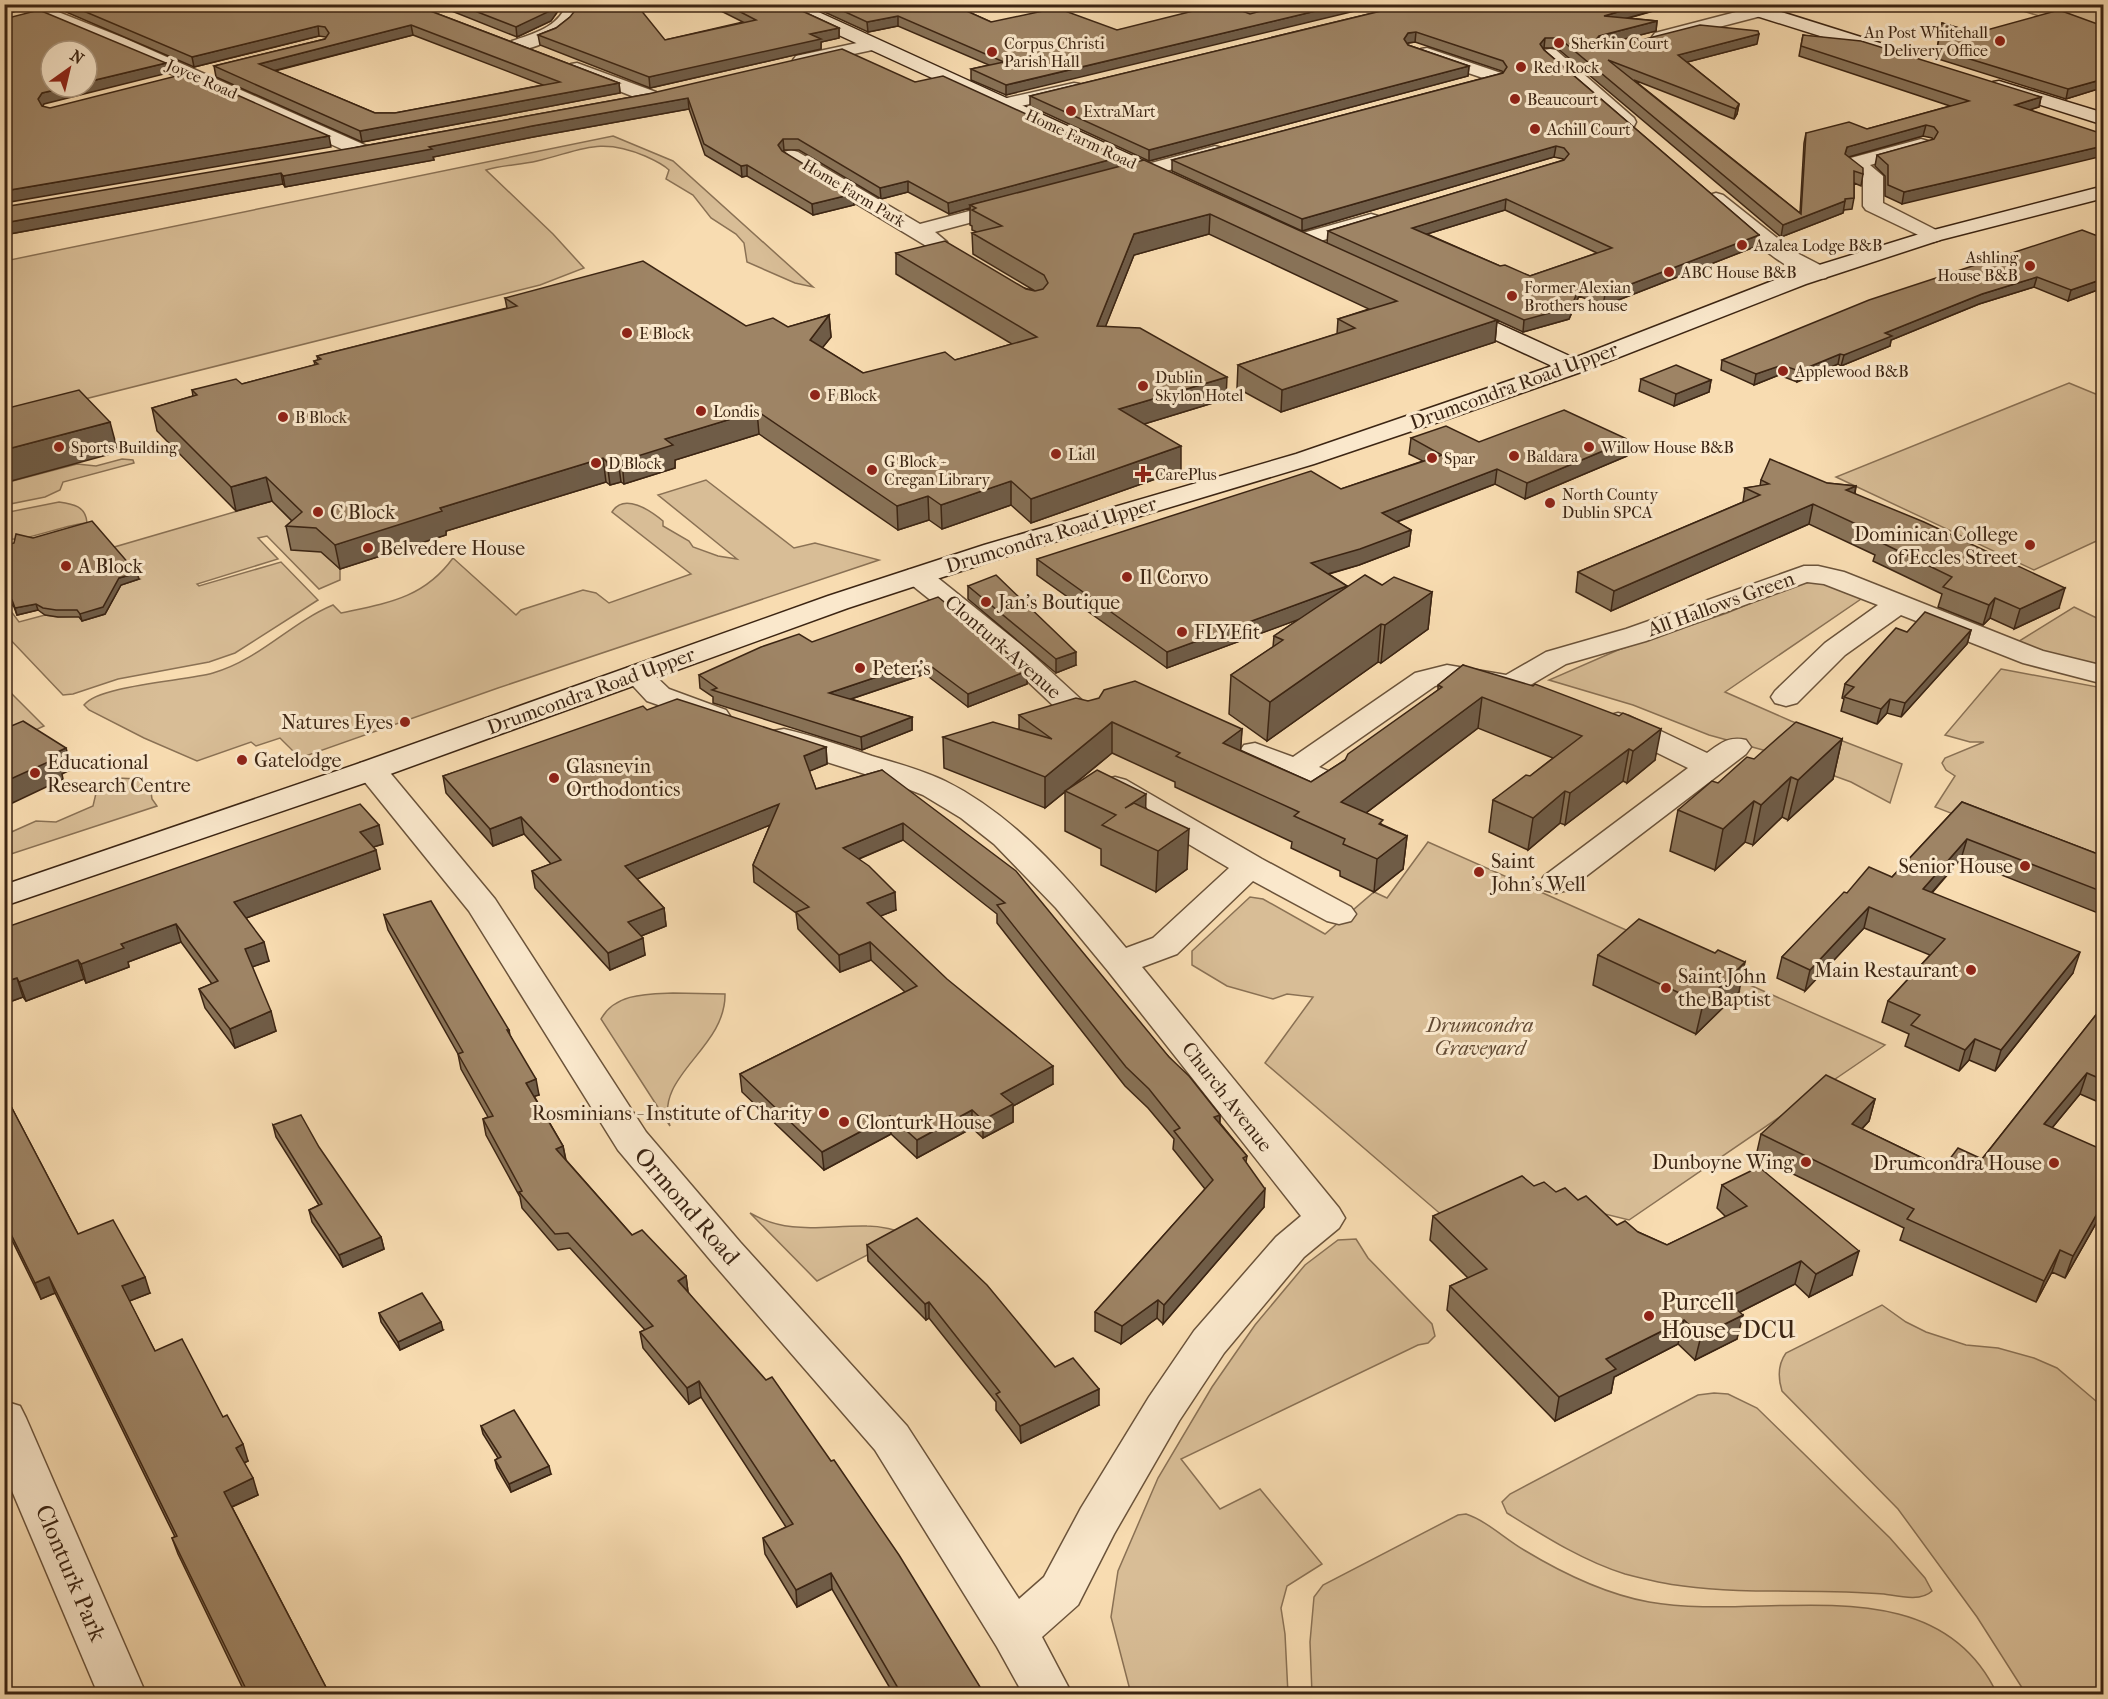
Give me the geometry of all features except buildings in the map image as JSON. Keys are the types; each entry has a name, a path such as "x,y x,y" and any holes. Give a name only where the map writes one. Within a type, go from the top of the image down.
{"street":[{"path":"24,17 64,4"},
{"path":"538,53 512,43 554,29 568,19 574,4"},
{"name":"Home Farm Road","path":"786,4 870,45 1005,104 1195,192"},
{"path":"1737,4 1915,60"},
{"name":"Joyce Road","path":"43,11 360,150"},
{"path":"1646,40 1759,11"},
{"path":"783,65 870,45"},
{"path":"1414,49 1495,77 1461,86"},
{"path":"1550,54 1644,136"},
{"path":"559,61 649,96"},
{"path":"160,83 224,67"},
{"path":"1981,81 2103,119"},
{"path":"1005,104 1094,83"},
{"path":"614,102 672,90"},
{"path":"1924,144 1854,163 1873,176 1873,206 1933,236"},
{"path":"327,156 383,146"},
{"path":"1093,184 1238,146"},
{"name":"Home Farm Park","path":"791,156 956,254"},
{"path":"1705,189 1787,257 1818,273"},
{"name":"Drumcondra Road Upper","path":"4,896 370,770 918,576 1305,459 1573,367 1818,273 1933,236 2103,192"},
{"name":"Home Farm Park","path":"916,231 1036,199"},
{"path":"1300,241 1389,214"},
{"path":"1279,231 1327,253"},
{"path":"1442,306 1573,367"},
{"name":"All Hallows Green","path":"1511,684 1556,658 1636,635 1804,574 1818,574 1834,578 2033,657 2103,675"},
{"name":"Clonturk Avenue","path":"918,576 1014,653 1087,721"},
{"path":"1786,697 1835,649 1898,604"},
{"name":"Church Avenue","path":"637,674 658,695 746,726 902,775 934,788 972,811 1006,837 1032,861 1120,963 1325,1218 1290,1247 1209,1342 1164,1409 1096,1521 1061,1591 1014,1632"},
{"path":"1296,769 1415,685 1435,675 1460,675 1511,684 1545,694"},
{"path":"1597,713 1709,766"},
{"path":"1556,882 1735,747"},
{"path":"1255,752 1329,783"},
{"name":"Ormond Road","path":"370,770 483,906 632,1141 726,1252 891,1438 1014,1632"},
{"path":"1115,787 1250,866 1339,914"},
{"path":"1120,963 1165,946 1250,866"},
{"name":"Clonturk Park","path":"4,1418 122,1695"},
{"path":"1014,1632 1048,1695"}],"green space":[{"path":"2004,5 2103,5 2103,36"},
{"path":"613,136 673,161 813,287 795,283 747,262 744,243 736,234 711,218 693,195 666,179 669,170 661,164 629,150 602,146 590,147 537,161 486,170 553,234 584,268 540,285 5,419 5,261"},
{"name":"Dominican College of Eccles Street","path":"2069,383 2103,397 2103,538 2034,570 1836,477"},
{"path":"122,459 133,460 134,463 63,482 60,490 45,497 5,505 5,483 77,464 96,466"},
{"path":"706,480 794,548 815,543 879,560 498,688 300,758 280,738 256,746 251,742 197,761 144,738 89,710 84,705 93,698 124,688 200,676 230,667 333,605 341,613 404,597 430,582 453,558 516,615 521,610 583,590 596,593 609,603 691,574 612,512 617,506 623,504 630,503 645,508 663,521 663,526 689,541 693,547 718,556 737,559 658,495"},
{"path":"272,501 340,569 340,580 319,589 267,536 258,538 278,559 197,584 199,586 281,562 318,600 235,653 209,662 118,679 73,694 63,695 5,634 5,603 19,622 45,615 79,616 111,548"},
{"path":"59,502 81,509 87,523 23,538 5,539 4,513"},
{"path":"1824,581 1864,597 1725,692 1791,721 1902,764 1890,803 1851,782 1763,750 1709,735 1633,705 1549,680 1618,650 1727,613 1799,583"},
{"path":"2074,607 2103,621 2103,668 2016,643"},
{"path":"2001,669 2103,688 2103,872 1935,807 1955,776 1946,770 1942,763 1945,758 1984,742 1970,742 1945,735"},
{"path":"4,686 44,726 5,744 4,744"},
{"path":"118,778 138,779 150,785 152,799 157,806 5,856 5,836 7,834 36,821 56,822 93,806 97,789"},
{"name":"Drumcondra Graveyard","path":"1428,842 1885,1045 1629,1220 1508,1190 1444,1217 1265,1063 1313,997 1287,994 1273,999 1227,986 1192,965 1192,951 1250,897 1263,899 1325,934 1374,892 1387,898"},
{"path":"725,994 722,1013 714,1031 680,1077 672,1092 668,1108 670,1126 601,1019 607,1010 623,1000 643,995"},
{"path":"750,1213 779,1225 794,1227 873,1226 908,1234 817,1281"},
{"path":"1356,1239 1368,1258 1432,1324 1435,1336 1428,1343 1418,1345 1181,1459 1220,1509 1260,1489 1322,1564 1287,1586 1281,1608 1285,1634 1288,1694 1131,1694 1111,1617 1118,1571 1158,1478 1212,1387 1255,1325 1305,1265 1338,1240"},
{"path":"1882,1305 1906,1322 1926,1332 1966,1345 1998,1348 2034,1358 2057,1368 2103,1407 2103,1694 2026,1694 1977,1617 1898,1509 1782,1391 1780,1371 1781,1362 1786,1353"},
{"path":"1728,1394 1757,1408 1890,1538 1925,1578 1932,1591 1922,1596 1909,1597 1859,1592 1708,1589 1669,1584 1609,1569 1564,1547 1507,1513 1502,1502 1510,1494 1698,1395"},
{"path":"1466,1514 1481,1521 1553,1567 1616,1594 1649,1602 1694,1607 1842,1606 1890,1612 1933,1626 1969,1653 1997,1694 1312,1694 1310,1642 1314,1597 1323,1585 1458,1515"}],"place":[{"name":"An Post Whitehall Delivery Office","path":"2000,41"},
{"name":"Sherkin Court","path":"1559,43"},
{"name":"Corpus Christi Parish Hall","path":"992,52"},
{"name":"Red Rock","path":"1521,67"},
{"name":"Beaucourt","path":"1515,99"},
{"name":"ExtraMart","path":"1071,111"},
{"name":"Achill Court","path":"1535,129"},
{"name":"Azalea Lodge B&B","path":"1742,245"},
{"name":"Ashling House B&B","path":"2030,266"},
{"name":"ABC House B&B","path":"1669,272"},
{"name":"Former Alexian Brothers house","path":"1512,296"},
{"name":"E Block","path":"627,333"},
{"name":"Applewood B&B","path":"1783,371"},
{"name":"Dublin Skylon Hotel","path":"1143,386"},
{"name":"F Block","path":"815,395"},
{"name":"Londis","path":"701,411"},
{"name":"B Block","path":"283,417"},
{"name":"Sports Building","path":"59,447"},
{"name":"Willow House B&B","path":"1589,447"},
{"name":"Lidl","path":"1056,454"},
{"name":"Baldara","path":"1514,456"},
{"name":"Spar","path":"1432,458"},
{"name":"D Block","path":"596,463"},
{"name":"G Block - Cregan Library","path":"872,470"},
{"name":"CarePlus","path":"1143,474"},
{"name":"North County Dublin SPCA","path":"1550,503"},
{"name":"C Block","path":"318,512"},
{"name":"Dominican College of Eccles Street","path":"2030,545"},
{"name":"Belvedere House","path":"368,548"},
{"name":"A Block","path":"66,566"},
{"name":"Il Corvo","path":"1127,577"},
{"name":"Jan's Boutique","path":"986,602"},
{"name":"FLYEfit","path":"1182,632"},
{"name":"Peter's","path":"860,668"},
{"name":"Natures Eyes","path":"405,722"},
{"name":"Gatelodge","path":"242,760"},
{"name":"Educational Research Centre","path":"35,773"},
{"name":"Glasnevin Orthodontics","path":"554,778"},
{"name":"Senior House","path":"2025,866"},
{"name":"Saint John's Well","path":"1479,872"},
{"name":"Main Restaurant","path":"1971,970"},
{"name":"Saint John the Baptist","path":"1666,988"},
{"name":"Rosminians - Institute of Charity","path":"824,1113"},
{"name":"Clonturk House","path":"844,1122"},
{"name":"Dunboyne Wing","path":"1806,1162"},
{"name":"Drumcondra House","path":"2054,1163"},
{"name":"Purcell House - DCU","path":"1649,1316"}]}
